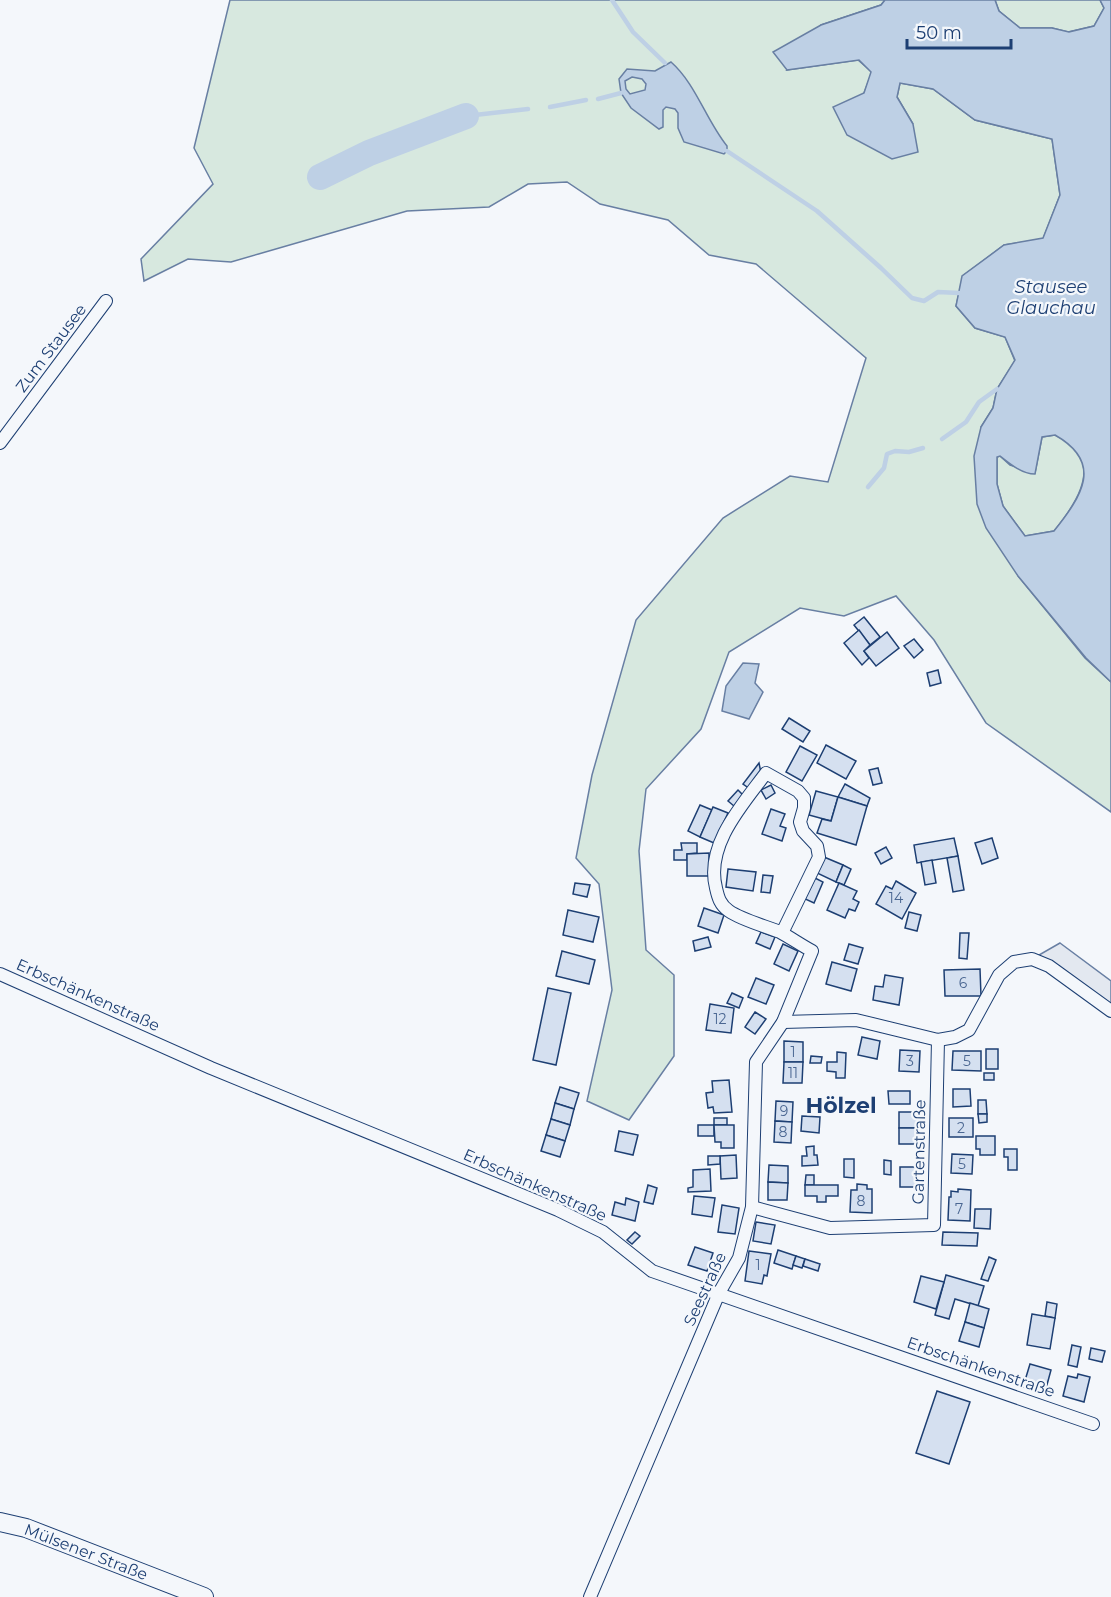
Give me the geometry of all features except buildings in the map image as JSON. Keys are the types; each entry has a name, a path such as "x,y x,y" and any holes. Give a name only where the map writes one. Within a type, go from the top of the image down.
{"street":[{"name":"Zum Stausee","path":"0,443 106,302"},
{"name":"Seestraße","path":"590,1597 719,1293 739,1258 752,1207 756,1062 783,1022 812,951 782,933 729,911 719,902 714,880 715,857 724,834 766,773 798,791 804,798 800,822 803,831 817,846 819,857 782,933"},
{"path":"783,1022 856,1020 938,1040 955,1037 969,1030 999,975 1014,962 1032,959 1049,966 1111,1011"},
{"name":"Erbschänkenstraße","path":"0,974 211,1068 558,1210 603,1232 652,1271 1093,1424"},
{"name":"Gartenstraße","path":"752,1207 830,1228 934,1225 938,1040"},
{"name":"Mülsener Straße","path":"0,1522 26,1528 204,1597"}],"shaded area":[{"path":"230,0 885,0 881,5 821,25 787,70 858,60 872,72 864,93 913,124 897,97 900,83 933,89 975,120 1052,139 1060,195 1043,239 1004,245 963,276 956,306 975,328 1005,337 1015,361 997,389 993,408 981,427 1018,576 1085,658 1111,682 1111,812 986,723 934,640 896,596 844,616 800,608 729,652 701,729 646,789 639,851 646,950 674,975 674,1056 629,1120 587,1101 612,990 599,884 576,858 592,775 636,620 723,518 790,476 828,482 866,358 756,264 709,255 668,220 600,204 567,182 528,184 489,207 407,211 231,262 188,259 144,281 141,259 213,184 194,148"},
{"path":"995,0 1100,0 1104,8 1094,26 1068,32 1052,28 1020,28 999,11"},
{"path":"1055,435 1080,455 1084,466 1084,477 1075,501 1054,531 1025,536 1003,506 997,484 997,457 1000,456 1010,465 1035,473 1042,437"},
{"path":"1060,943 1111,981 1111,1011 1032,959"}],"water":[{"name":"Stausee Glauchau","path":"885,0 995,0 999,11 1020,28 1052,28 1069,32 1094,26 1104,8 1100,0 1111,0 1111,682 1086,658 1018,576 986,528 977,504 974,456 981,427 993,408 997,389 1015,360 1005,337 975,328 956,306 962,276 1004,245 1043,238 1060,195 1052,139 975,120 933,89 900,83 897,97 913,124 918,152 892,159 847,135 833,107 864,93 871,72 859,60 787,70 773,52 821,25 881,5","holes":["1055,435 1070,446 1084,468 1080,493 1054,531 1025,536 1003,506 997,484 997,457 1000,456 1021,470 1035,474 1042,437"]},
{"path":"671,62 680,71 727,146 724,154 684,142 678,128 678,113 675,109 666,107 663,110 663,127 659,129 631,108 621,93 619,79 627,69 655,71","holes":["632,77 642,79 646,84 645,90 630,94 626,89 625,81"]},
{"path":"743,663 759,664 755,683 763,692 749,719 722,711 726,686"}],"waterway":[{"path":"612,0 633,32 665,63"},
{"path":"598,99 621,93"},
{"path":"550,107 586,100"},
{"path":"466,116 528,109"},
{"path":"320,177 369,153 466,116"},
{"path":"727,151 817,211 912,298 924,301 938,292 959,293"},
{"path":"942,439 966,422 979,402 997,389"},
{"path":"868,487 884,468 887,454 923,448"}],"district":[{"name":"Hölzel","path":"841,1105"}]}
